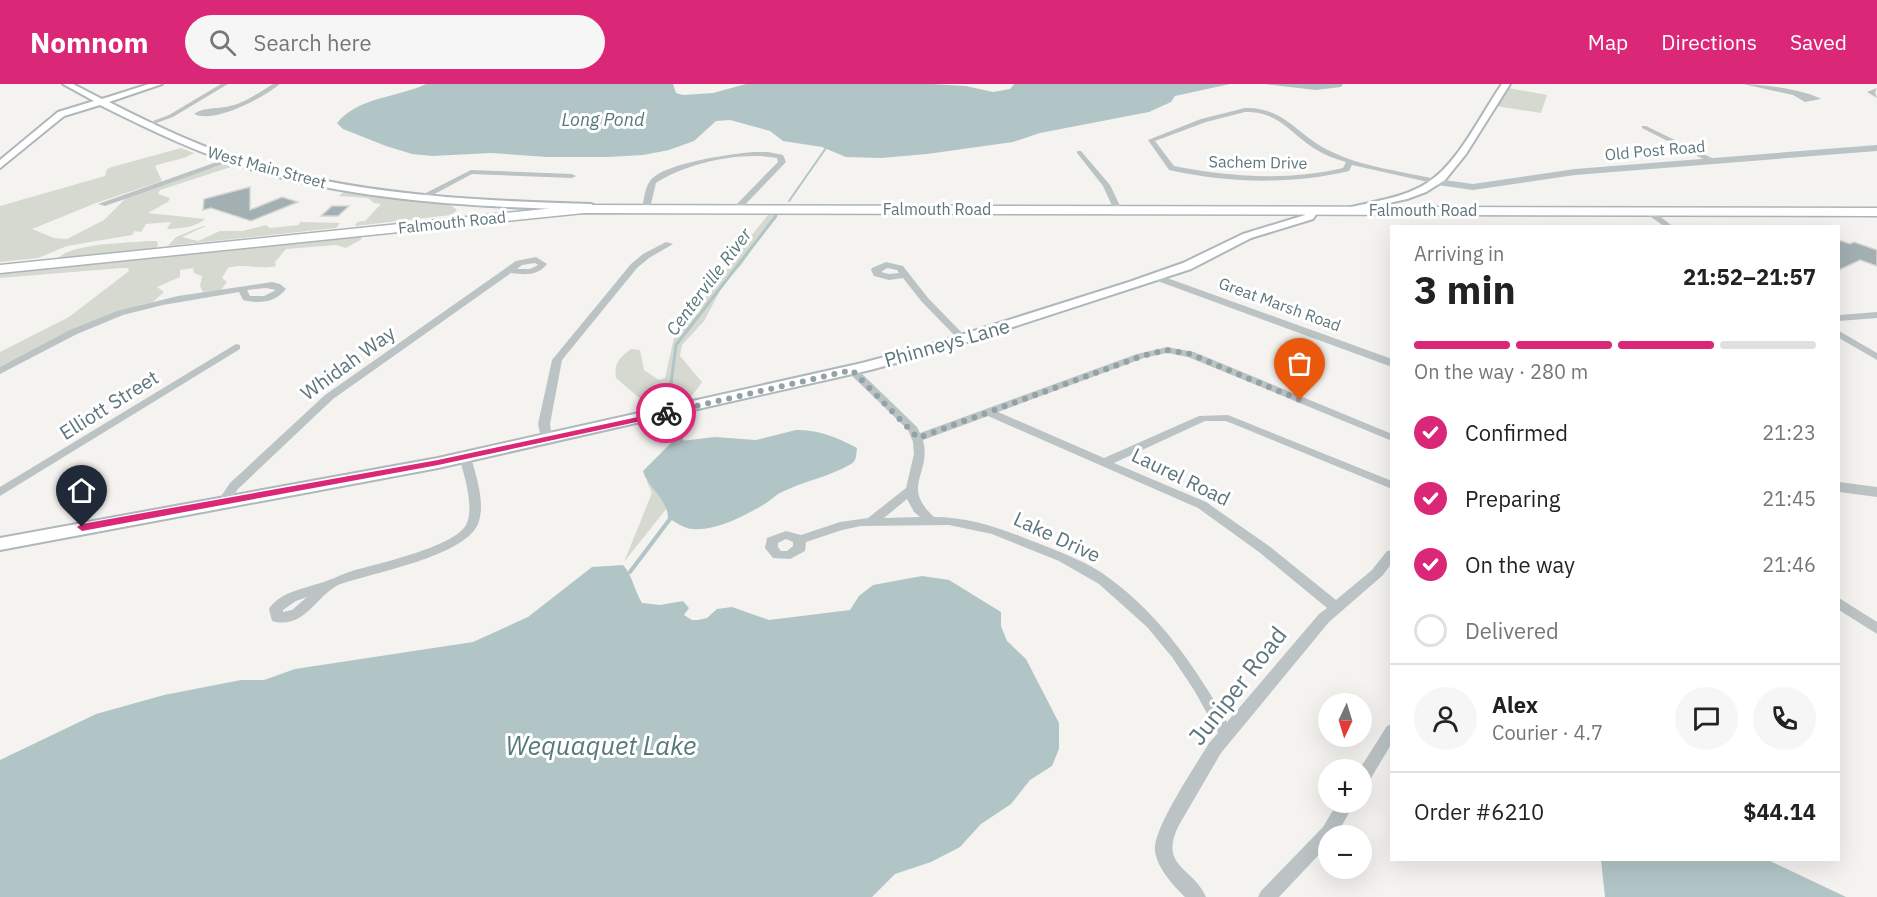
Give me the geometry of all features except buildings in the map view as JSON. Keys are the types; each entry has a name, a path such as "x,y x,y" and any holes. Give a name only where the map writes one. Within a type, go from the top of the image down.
{"main road":[{"name":"West Main Street","path":"66,84 197,147 231,160 317,181 422,197 480,202 622,208"},
{"path":"0,165 54,118 75,108 158,84"},
{"path":"1352,210 1409,195 1437,182 1458,157 1503,86"},
{"path":"1409,195 1414,202 1424,208 1448,211"},
{"path":"446,199 466,205 464,220"},
{"path":"480,202 484,206 480,218"},
{"name":"Falmouth Road","path":"0,269 480,218 565,210 622,208 1877,212"},
{"path":"1246,209 1279,218 1281,225"},
{"name":"Phinneys Lane","path":"0,544 465,457 852,370 963,339 1156,278 1247,236 1309,217 1314,210"}],"street":[{"path":"147,124 171,116 225,84"},
{"path":"227,109 249,102 278,84"},
{"path":"1746,84 1796,95"},
{"path":"1877,90 1870,92 1877,96"},
{"name":"Sachem Drive","path":"1378,168 1346,169 1315,177 1253,178 1205,175 1172,168 1151,140 1223,115 1255,110 1273,113 1282,118 1310,144 1350,161 1437,182"},
{"path":"1644,128 1712,160"},
{"name":"Old Post Road","path":"1437,182 1473,187 1575,172 1877,148"},
{"path":"1079,152 1106,185 1118,210"},
{"path":"646,208 653,182 670,171 755,153 780,158 782,162 778,167 736,209"},
{"path":"102,204 231,160"},
{"path":"1346,169 1350,161"},
{"path":"422,197 471,171 572,176"},
{"path":"1648,211 1667,225"},
{"path":"546,440 544,424 550,386 554,367 561,354 634,266 646,256 669,244"},
{"name":"Whidah Way","path":"224,501 234,486 321,403 509,270"},
{"path":"905,275 934,311 963,339"},
{"name":"Great Marsh Road","path":"1156,278 1390,362"},
{"path":"0,371 72,333 120,313 166,301 242,289"},
{"path":"1840,318 1877,315"},
{"path":"1840,335 1877,357"},
{"name":"Elliott Street","path":"0,492 236,347"},
{"path":"918,438 1142,356 1173,350 1215,363 1390,437"},
{"path":"852,370 918,438 917,464 910,491 914,506 931,521"},
{"name":"Laurel Road","path":"990,413 1214,511 1335,607"},
{"path":"1106,462 1203,418 1228,418 1390,484"},
{"path":"322,588 341,579 435,549 466,533 474,523 476,512 465,457"},
{"path":"1840,487 1877,492"},
{"path":"872,521 910,491"},
{"name":"Lake Drive","path":"800,540 850,523 931,521 966,523 995,531 1064,558 1104,581 1138,609 1167,640 1198,686 1226,734"},
{"name":"Juniper Road","path":"1197,897 1178,878 1163,850 1166,834 1173,820 1215,748 1286,659 1335,607 1377,573 1390,557"},
{"path":"1840,604 1877,629"},
{"path":"1372,762 1390,733"},
{"path":"1267,897 1329,832 1340,813"}],"shaded area":[{"path":"1508,88 1547,95 1541,113 1496,106"},
{"path":"181,148 194,153 155,166 162,181 96,203 32,229 54,238 67,239 104,220 128,196 225,164 234,166 160,190 158,194 170,198 168,202 148,213 205,219 198,224 167,229 171,222 146,224 141,232 135,231 132,235 67,246 38,258 0,262 0,206 105,176 107,169 112,167"},
{"path":"345,191 449,204 457,210 451,215 355,226 357,222 365,221 381,204 374,203 368,198 339,196"},
{"path":"768,215 775,215 742,264 723,285 704,321 682,345 680,356 702,382 682,403 653,410 616,378 618,361 631,349 640,350 644,370 659,380 665,378 674,338 700,311 710,287"},
{"path":"300,222 340,223 336,228 168,246 176,237 203,226 206,226 182,237 198,241 220,231 243,231 266,225 270,228 299,225"},
{"path":"358,235 362,239 346,248 336,245 286,249 275,262 276,266 228,268 222,278 227,282 221,290 203,292 200,286 202,276 194,273 193,268 180,270 180,277 157,287 164,292 153,302 122,311 0,367 0,352 69,317 129,271 128,268 121,268 0,278 0,273"},
{"path":"157,241 158,246 153,249 58,258 76,249 115,243"},
{"path":"677,418 684,442 674,499 624,562 652,493 647,482 653,466 673,441 666,420"}],"water":[{"name":"Long Pond","path":"426,84 673,84 676,93 683,95 713,93 746,84 934,84 966,86 993,92 1010,89 1014,84 1230,84 1175,96 1171,102 1149,112 1040,133 1013,142 881,158 846,157 822,147 783,141 770,131 730,120 716,121 694,141 669,150 643,155 608,157 547,157 491,153 432,156 412,154 343,129 337,123 346,114 366,103"},
{"path":"1264,84 1343,84 1341,87 1316,90"},
{"path":"796,430 813,431 842,441 857,448 856,457 851,464 782,492 739,518 711,528 690,529 668,518 664,504 643,471 672,442 715,437 756,440"},
{"name":"Wequaquet Lake","path":"623,565 642,603 660,605 683,601 689,608 684,615 692,620 707,618 717,609 732,607 769,620 850,610 859,596 873,585 922,576 949,580 1001,612 1001,626 1007,641 1026,659 1059,723 1059,749 1052,766 1030,780 1011,804 981,824 960,847 931,862 895,874 872,897 0,897 0,760 96,714 164,695 241,680 264,680 295,669 473,642 528,617 592,567"},
{"path":"1601,861 1770,861 1846,897 1605,897"}],"waterway":[{"name":"Centerville River","path":"789,201 826,148"},
{"name":"Centerville River","path":"671,384 676,345 776,216"},
{"name":"Centerville River","path":"668,404 671,382"},
{"name":"Centerville River","path":"673,423 683,445"},
{"name":"Centerville River","path":"630,572 673,515"}],"way so far":[{"path":"666,413 852,370 913,429 918,438 1142,356 1173,350 1215,363 1300,400"}],"route":[{"path":"82,527 438,463 666,413"}]}
